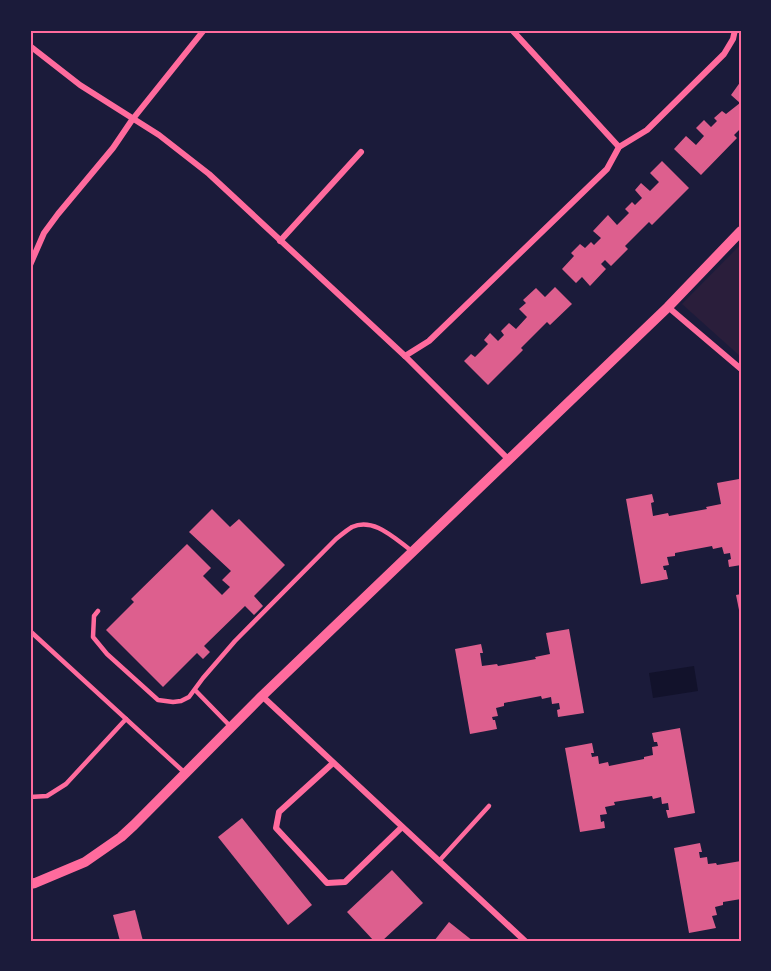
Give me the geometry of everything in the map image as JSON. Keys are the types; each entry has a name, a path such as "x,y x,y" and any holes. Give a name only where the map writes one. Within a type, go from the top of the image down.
{"street":[{"path":"30,265 44,233 204,30"},
{"path":"512,30 619,147"},
{"path":"405,356 429,341 607,169 619,147 647,130 724,54 733,39 735,30"},
{"path":"30,46 80,85 159,135 209,174 405,356 508,459"},
{"path":"280,241 361,152"},
{"path":"30,884 85,862 121,837 262,696 668,307 741,231"},
{"path":"668,307 741,369"},
{"path":"262,696 522,940"},
{"path":"333,763 279,812 276,828 327,883 345,882 402,827"}],"lane":[{"path":"98,611 94,616 93,637 107,654 158,700 181,701 189,698 235,641 336,538 353,527 367,525 382,529 412,551"},
{"path":"30,631 185,773"},
{"path":"195,690 231,727"},
{"path":"30,797 47,796 66,783 126,718"},
{"path":"439,861 489,806"}],"shaded area":[{"path":"741,244 741,357 682,304"},
{"path":"694,666 698,691 653,698 649,673"}],"building":[{"path":"741,81 741,128 734,135 737,138 701,175 674,149 686,136 696,145 704,136 696,128 704,120 711,127 717,121 714,118 722,111 726,114 740,103 731,95"},
{"path":"662,161 689,188 652,225 649,222 625,246 628,249 611,266 605,260 601,264 606,269 590,286 582,277 576,283 562,269 574,256 571,253 580,244 585,248 591,242 594,245 601,238 593,231 608,215 617,225 629,213 625,209 632,202 635,205 642,198 635,190 641,183 650,191 659,182 650,173"},
{"path":"555,287 572,304 550,325 547,322 488,385 464,361 471,354 475,357 488,344 484,340 490,333 498,341 504,335 501,331 509,323 516,329 527,317 519,309 526,303 523,300 536,288 545,297"},
{"path":"739,479 741,565 729,567 730,553 724,554 722,547 713,549 712,546 675,553 675,556 667,557 669,565 663,566 668,579 641,584 626,499 652,494 653,516 668,513 669,516 721,504 717,483"},
{"path":"212,509 230,527 239,519 285,565 254,596 263,606 254,615 245,606 204,646 210,652 203,659 197,653 163,687 106,630 134,602 131,599 187,544 211,568 203,576 222,595 230,587 222,580 231,571 189,532"},
{"path":"741,594 741,615 740,615 736,595"},
{"path":"569,629 584,713 558,717 559,703 552,704 551,697 542,699 541,696 504,703 504,706 496,708 498,716 492,717 497,729 470,734 455,649 481,644 482,666 497,664 498,666 550,654 546,633"},
{"path":"680,728 695,813 668,818 666,810 669,810 668,803 662,804 661,797 653,799 652,796 614,802 615,805 605,807 607,814 600,815 605,828 580,832 565,748 592,743 594,753 591,753 592,757 598,756 599,764 608,762 609,766 653,755 652,747 658,746 657,742 654,742 652,733"},
{"path":"242,818 312,905 288,925 218,837"},
{"path":"700,843 702,852 699,852 700,858 707,857 708,864 716,863 717,865 741,861 741,899 723,902 723,905 715,907 717,915 712,916 716,928 689,933 674,848"},
{"path":"392,870 423,903 382,941 374,941 347,912"},
{"path":"135,910 143,941 120,941 113,915"},
{"path":"449,922 473,941 434,941"}]}
